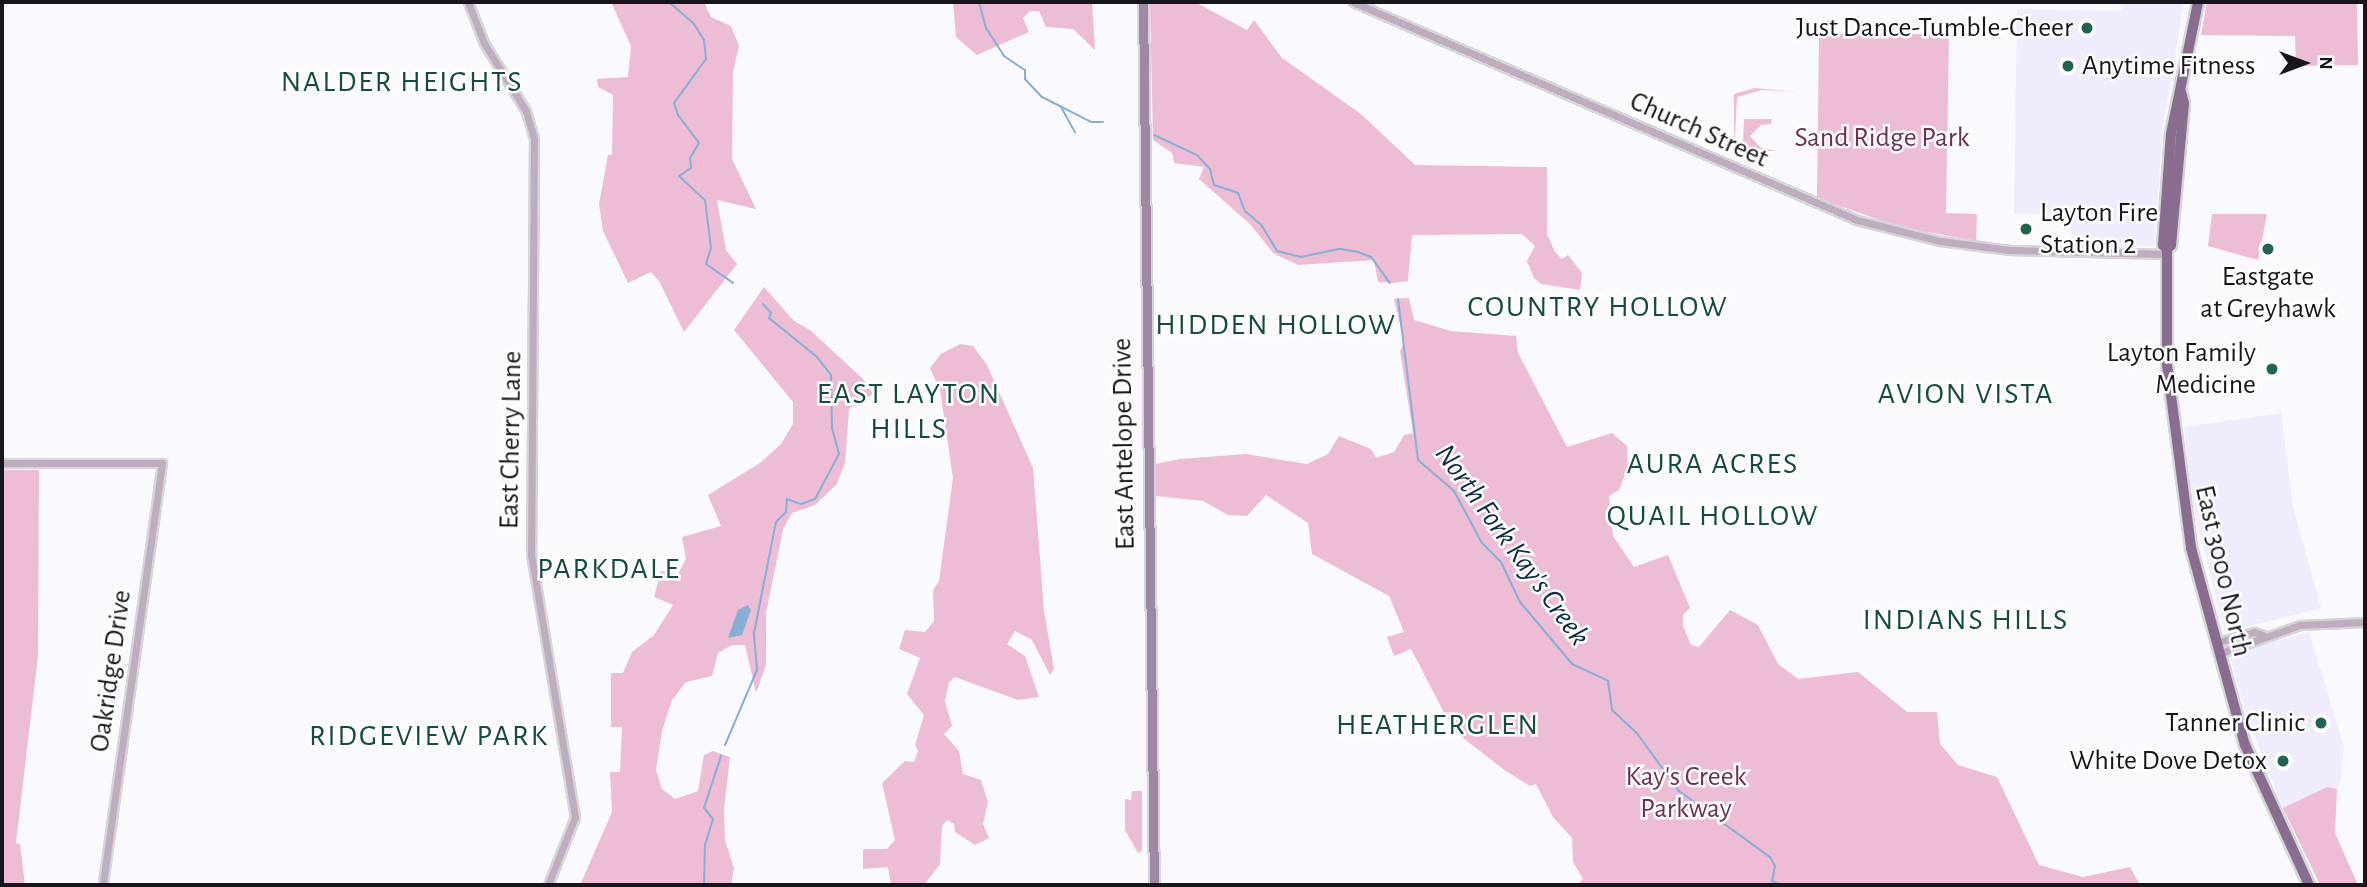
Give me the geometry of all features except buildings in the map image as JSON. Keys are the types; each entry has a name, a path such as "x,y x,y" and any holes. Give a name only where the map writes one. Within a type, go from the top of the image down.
{"main road":[{"name":"East Antelope Drive","path":"1143,2 1154,885"},
{"name":"East 3000 North","path":"2198,2 2181,92 2175,103 2163,245 2167,252 2173,429 2191,548 2216,648 2245,745 2309,885"}],"street":[{"name":"East Cherry Lane","path":"468,2 484,43 526,111 534,139 531,554 575,817 548,885"},
{"name":"Church Street","path":"1353,2 1857,220 1940,241 2009,250 2167,252"},
{"name":"Oakridge Drive","path":"2,463 162,463 103,885"},
{"path":"2216,648 2250,645 2263,635 2300,625 2365,622"}],"shaded area":[{"path":"2123,2 2184,2 2163,124 2154,246 2071,245 2071,215 2014,214 2017,9 2122,11"},
{"path":"2281,413 2293,507 2321,608 2225,632 2191,499 2184,427"},
{"path":"2309,632 2344,747 2341,778 2337,789 2327,787 2283,808 2250,725 2229,654"}],"green space":[{"path":"611,2 704,2 711,17 731,26 739,46 733,72 732,159 756,209 717,200 726,250 737,264 684,332 659,281 651,272 628,283 603,231 599,204 608,155 612,155 613,95 598,87 597,79 628,77 631,46"},
{"path":"953,2 1092,2 1095,50 1073,29 1046,27 1039,11 1030,11 1023,18 1029,32 977,55 956,37"},
{"path":"1150,2 1195,2 1247,30 1254,20 1282,58 1361,114 1415,165 1547,167 1547,234 1555,252 1562,259 1568,255 1582,273 1580,290 1541,284 1534,278 1527,261 1535,246 1522,234 1412,235 1408,281 1393,283 1378,282 1374,260 1298,265 1273,253 1251,225 1199,179 1204,167 1174,163 1172,153 1153,140"},
{"path":"2207,2 2357,2 2358,65 2296,66 2295,36 2201,35"},
{"name":"Sand Ridge Park","path":"1819,34 1949,34 1946,213 1977,214 1976,241 1900,227 1817,198"},
{"path":"1755,88 1797,92 1762,90 1737,97 1734,157 1734,94"},
{"path":"1744,119 1772,119 1771,124 1761,125 1750,136 1760,147 1776,151 1751,151 1743,146"},
{"path":"2212,214 2267,214 2258,260 2208,246"},
{"path":"764,287 794,321 810,330 863,379 873,394 849,409 845,463 837,484 815,505 792,513 783,529 766,613 766,665 756,693 745,645 732,645 718,653 712,676 686,682 672,700 662,731 656,770 662,789 675,799 698,791 704,755 713,751 730,757 724,809 725,840 734,868 731,885 580,885 612,812 610,772 620,772 622,727 611,727 611,673 623,673 632,652 654,635 673,605 654,597 661,571 678,574 686,559 682,537 721,526 708,495 760,463 781,444 793,424 793,402 734,330"},
{"name":"Kay's Creek Parkway","path":"1409,298 1414,320 1451,331 1516,336 1518,353 1567,447 1612,433 1627,446 1628,467 1619,490 1609,496 1613,536 1634,567 1668,555 1690,608 1683,615 1683,626 1691,645 1699,647 1730,610 1758,625 1778,664 1798,679 1858,672 1907,712 1937,712 1940,744 1958,765 1997,777 2039,865 2083,877 2130,867 2140,885 1577,885 1583,879 1573,862 1572,838 1553,817 1536,784 1530,786 1503,769 1453,730 1411,649 1394,656 1387,637 1404,632 1389,596 1312,554 1308,523 1266,495 1247,516 1228,515 1203,501 1156,496 1156,464 1180,459 1246,454 1307,464 1328,454 1339,436 1371,449 1376,458 1394,452 1404,435 1413,433 1400,351 1404,342 1394,299"},
{"path":"960,344 973,346 987,365 1033,468 1044,611 1054,669 1050,675 1032,640 1015,631 1007,644 1025,656 1039,697 1018,700 955,677 949,682 945,701 952,726 944,734 959,751 963,774 981,780 988,802 983,824 989,838 975,845 955,832 954,824 947,820 942,826 940,864 924,885 891,885 888,867 863,869 863,849 887,849 895,840 882,783 905,761 914,762 918,751 915,745 924,715 907,694 920,658 899,649 905,630 925,632 934,621 933,590 939,581 953,478 940,390 930,368 941,354"},
{"path":"2,470 39,470 38,656 16,843 20,844 25,885 2,885"},
{"path":"2327,787 2337,789 2335,833 2358,885 2320,885 2283,808"},
{"path":"1132,791 1142,791 1142,851 1138,853 1125,830 1125,799 1131,800"}],"water":[{"path":"748,605 751,610 742,635 728,638 738,610"}],"waterway":[{"path":"669,2 694,24 704,40 706,59 674,103 678,115 699,143 690,158 691,168 679,176 705,200 711,248 706,264 733,283"},
{"name":"North Fork Kay's Creek","path":"979,2 986,28 1004,56 1025,70 1025,79 1042,97 1091,122 1103,122"},
{"path":"1061,107 1075,132"},
{"name":"North Fork Kay's Creek","path":"1154,135 1197,155 1210,169 1214,185 1238,193 1245,211 1262,226 1277,251 1301,257 1340,249 1358,252 1371,257 1390,283"},
{"name":"North Fork Kay's Creek","path":"1398,299 1418,460 1454,491 1482,543 1501,562 1520,602 1572,664 1608,681 1612,710 1636,732 1679,791 1770,857 1775,866 1772,881 1781,885"},
{"path":"725,745 757,670 754,633 776,522 786,512 787,499 801,504 815,499 839,454 832,428 831,375 817,357 769,318 771,313 763,304"},
{"path":"704,885 705,845 713,819 704,808 721,756"}],"place":[{"name":"Just Dance-Tumble-Cheer","path":"2087,28"},
{"name":"Anytime Fitness","path":"2068,66"},
{"name":"Layton Fire Station 2","path":"2026,229"},
{"name":"Eastgate at Greyhawk","path":"2268,249"},
{"name":"Layton Family Medicine","path":"2272,369"},
{"name":"Tanner Clinic","path":"2321,723"},
{"name":"White Dove Detox","path":"2283,761"}],"district":[{"name":"NALDER HEIGHTS","path":"402,82"},
{"name":"COUNTRY HOLLOW","path":"1598,307"},
{"name":"HIDDEN HOLLOW","path":"1276,325"},
{"name":"AVION VISTA","path":"1966,394"},
{"name":"EAST LAYTON HILLS","path":"909,411"},
{"name":"AURA ACRES","path":"1713,464"},
{"name":"QUAIL HOLLOW","path":"1713,516"},
{"name":"PARKDALE","path":"609,569"},
{"name":"INDIANS HILLS","path":"1966,620"},
{"name":"HEATHERGLEN","path":"1438,725"},
{"name":"RIDGEVIEW PARK","path":"429,736"}]}
